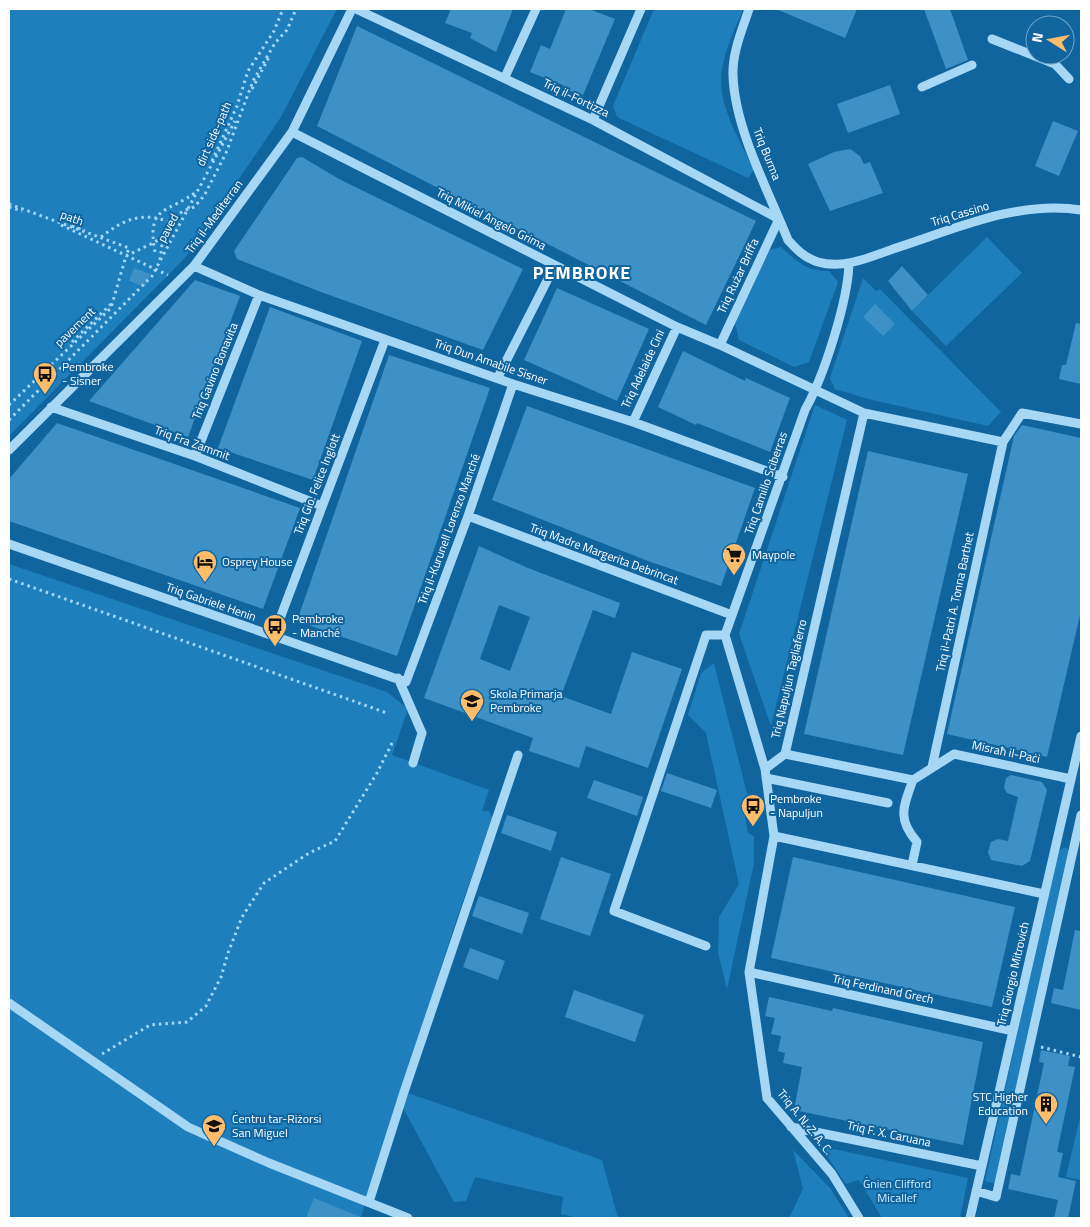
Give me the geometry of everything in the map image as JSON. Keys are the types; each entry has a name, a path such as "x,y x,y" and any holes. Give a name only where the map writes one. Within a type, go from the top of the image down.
{"street":[{"name":"Triq il-Mediterran","path":"9,450 194,266 292,132 352,9"},
{"name":"Triq il-Fortizza","path":"356,9 505,77 593,120 779,219"},
{"path":"505,77 536,9"},
{"path":"593,120 641,9"},
{"name":"Triq Burma","path":"749,9 735,53 732,75 740,120 788,240 802,255 819,263 849,263"},
{"path":"992,39 1025,51"},
{"path":"922,87 972,64"},
{"path":"1056,65 1069,79"},
{"name":"Triq Mikiel Angelo Grima","path":"292,132 677,327 720,344 864,413 1003,442"},
{"path":"1064,207 1081,205"},
{"name":"Triq Cassino","path":"849,263 1012,212 1064,207 1081,210"},
{"name":"Triq Rużar Briffa","path":"720,344 779,219"},
{"name":"Triq Camillo Sciberras","path":"725,635 783,477 805,410 816,390 848,285 849,263"},
{"path":"498,377 555,265"},
{"name":"Triq Dun Amabile Sisner","path":"194,266 259,295 498,377 513,384 633,422 783,477"},
{"name":"Triq Gavino Bonavita","path":"195,456 259,295"},
{"name":"Triq Adelaide Cini","path":"633,422 677,327"},
{"name":"Triq Gio. Felice Inglott","path":"273,637 386,340"},
{"name":"Triq il-Kurunell Lorenzo Manché","path":"402,680 468,516 513,384"},
{"name":"Triq Fra Zammit","path":"51,407 195,456 322,506"},
{"name":"Triq Napuljun Tagliaferro","path":"764,768 785,754 864,413"},
{"path":"1003,442 1022,413 1081,424"},
{"name":"Triq il-Patri A. Tonna Barthet","path":"932,767 1003,442"},
{"name":"Triq Madre Margerita Debrincat","path":"468,516 732,615"},
{"name":"Triq Gabriele Henin","path":"9,544 273,637 402,680"},
{"path":"706,946 614,911 706,635 725,635 764,768 774,836 749,972"},
{"path":"402,680 422,733 413,763"},
{"name":"Triq Giorgio Mitrovich","path":"970,1218 1081,736"},
{"path":"785,754 913,780 903,812 906,830 916,842 912,865"},
{"name":"Misraħ il-Paċi","path":"913,780 954,754 1071,779"},
{"path":"369,1202 404,1092 518,755"},
{"path":"766,778 888,803"},
{"path":"976,1191 996,1197 1081,815"},
{"path":"774,836 1044,894"},
{"name":"Triq Ferdinand Grech","path":"749,972 1013,1031"},
{"name":"Triq A. N. Z. A. C.","path":"749,972 768,1098 832,1174 859,1218"},
{"path":"9,1003 188,1127 408,1218"},
{"name":"Triq F. X. Caruana","path":"791,1126 982,1166"}],"path":[{"name":"dirt side-path","path":"155,252 153,224 167,207 200,188 237,106 248,71 274,31 283,9"},
{"path":"158,270 163,236 169,222 183,211 194,208 204,196 226,153 253,81 275,43 287,30 296,9"},
{"name":"paved","path":"9,420 152,276 296,9"},
{"path":"9,205 70,229 178,280"},
{"name":"path","path":"9,205 129,248"},
{"path":"95,241 120,222 150,218 169,222"},
{"path":"70,229 70,225 80,227 89,233 90,239"},
{"path":"126,256 144,249 163,236"},
{"name":"pavement","path":"9,404 111,308 129,248"},
{"path":"9,580 387,713"},
{"path":"90,1059 101,1055 150,1025 187,1022 206,1006 221,977 242,917 264,883 309,853 335,841 377,772 393,741"},
{"path":"1030,1044 1081,1057"}],"green space":[{"path":"9,9 337,9 281,117 185,258 9,436"},
{"path":"654,9 743,9 727,50 721,78 722,92 730,119 754,170 748,178 617,117 613,106"},
{"path":"987,237 1022,273 946,346 912,311"},
{"path":"781,247 802,265 821,271 829,271 838,282 809,362 794,367 739,340 735,323 769,250"},
{"path":"863,278 876,291 880,289 1001,412 988,426 868,399 835,389 830,378"},
{"path":"815,405 847,420 771,726 739,634"},
{"path":"9,564 387,692 408,709 392,755 489,790 482,811 489,811 492,818 456,921 361,1217 364,1218 9,1218"},
{"path":"714,663 752,813 745,817 748,833 754,836 754,863 727,989 718,953 719,917 739,884 706,733 688,715 701,673"},
{"path":"1066,847 1070,854 997,1184 985,1181 1057,851"},
{"path":"408,1093 602,1160 618,1218 579,1218 561,1214 563,1197 475,1177 466,1201 454,1202 402,1106"},
{"path":"1081,1113 1081,1180 1066,1177"},
{"name":"Ġnien Clifford Micallef","path":"820,1146 968,1178 960,1218 882,1218 859,1180 846,1184"},
{"path":"793,1150 830,1188 849,1218 789,1218 803,1189"}],"building":[{"path":"451,9 513,9 496,52 470,38 472,33 445,23"},
{"path":"566,9 589,9 615,19 583,95 564,89 563,85 530,72 541,45 550,49"},
{"path":"776,9 857,9 845,38"},
{"path":"924,9 950,9 968,60 946,69"},
{"path":"357,26 756,221 706,325 317,126"},
{"path":"890,85 900,114 848,133 837,104"},
{"path":"1053,121 1078,131 1059,176 1035,166"},
{"path":"850,149 860,156 864,164 870,162 883,193 830,211 808,164 834,152"},
{"path":"302,157 339,179 523,269 483,350 321,292 237,259 234,251 297,158"},
{"path":"902,266 928,295 912,311 888,281"},
{"path":"134,268 150,274 145,287 129,281"},
{"path":"195,280 240,296 188,437 89,401"},
{"path":"557,288 649,329 617,401 524,360"},
{"path":"875,304 895,324 883,336 863,317"},
{"path":"270,307 362,341 313,480 218,448"},
{"path":"1076,323 1081,324 1081,384 1059,379 1062,365 1066,365"},
{"path":"683,351 745,381 746,378 790,398 770,452 697,423 696,425 658,407"},
{"path":"389,355 490,388 397,656 297,621"},
{"path":"527,406 755,488 721,586 648,561 492,500"},
{"path":"57,423 300,508 263,609 9,521 9,479"},
{"path":"1022,425 1081,438 1081,611 1047,757 947,734 1014,436"},
{"path":"868,451 968,474 903,755 804,734"},
{"path":"479,546 528,568 620,603 615,618 593,610 561,696 611,714 632,652 682,669 648,768 586,746 579,768 529,751 533,738 424,698","holes":["499,605 530,617 510,671 480,659"]},
{"path":"667,773 717,790 711,808 661,791"},
{"path":"1011,775 1042,782 1047,790 1030,861 1022,866 991,860 988,852 991,842 998,839 1008,841 1018,797 1007,793 1004,788 1006,778"},
{"path":"594,780 643,797 637,816 587,798"},
{"path":"507,815 557,832 551,851 501,833"},
{"path":"561,857 611,874 590,936 540,919"},
{"path":"793,857 1015,907 992,1007 771,958"},
{"path":"479,896 529,913 522,934 472,916"},
{"path":"1075,930 1081,931 1081,1010 1051,1003 1054,988 1063,990"},
{"path":"470,948 505,961 498,980 463,967"},
{"path":"574,990 644,1015 635,1042 565,1017"},
{"path":"769,997 832,1011 833,1008 983,1042 963,1145 794,1110 802,1067 783,1063 785,1053 778,1051 781,1036 771,1034 775,1018 765,1016"},
{"name":"STC Higher Education","path":"1041,1050 1070,1056 1068,1066 1075,1067 1057,1152 1063,1153 1058,1177 1076,1181 1068,1218 1054,1218 1058,1200 1008,1189 1011,1174 1020,1176 1044,1063 1039,1062"},
{"path":"314,1198 363,1218 306,1218"}],"place":[{"name":"Pembroke - Sisner","path":"45,395"},
{"name":"Maypole","path":"734,576"},
{"name":"Osprey House","path":"205,583"},
{"name":"Pembroke - Manché","path":"275,647"},
{"name":"Skola Primarja Pembroke","path":"472,722"},
{"name":"Pembroke - Napuljun","path":"753,827"},
{"name":"STC Higher Education","path":"1046,1125"},
{"name":"Ċentru tar-Riżorsi San Miguel","path":"214,1147"}],"district":[{"name":"PEMBROKE","path":"582,273"}]}
